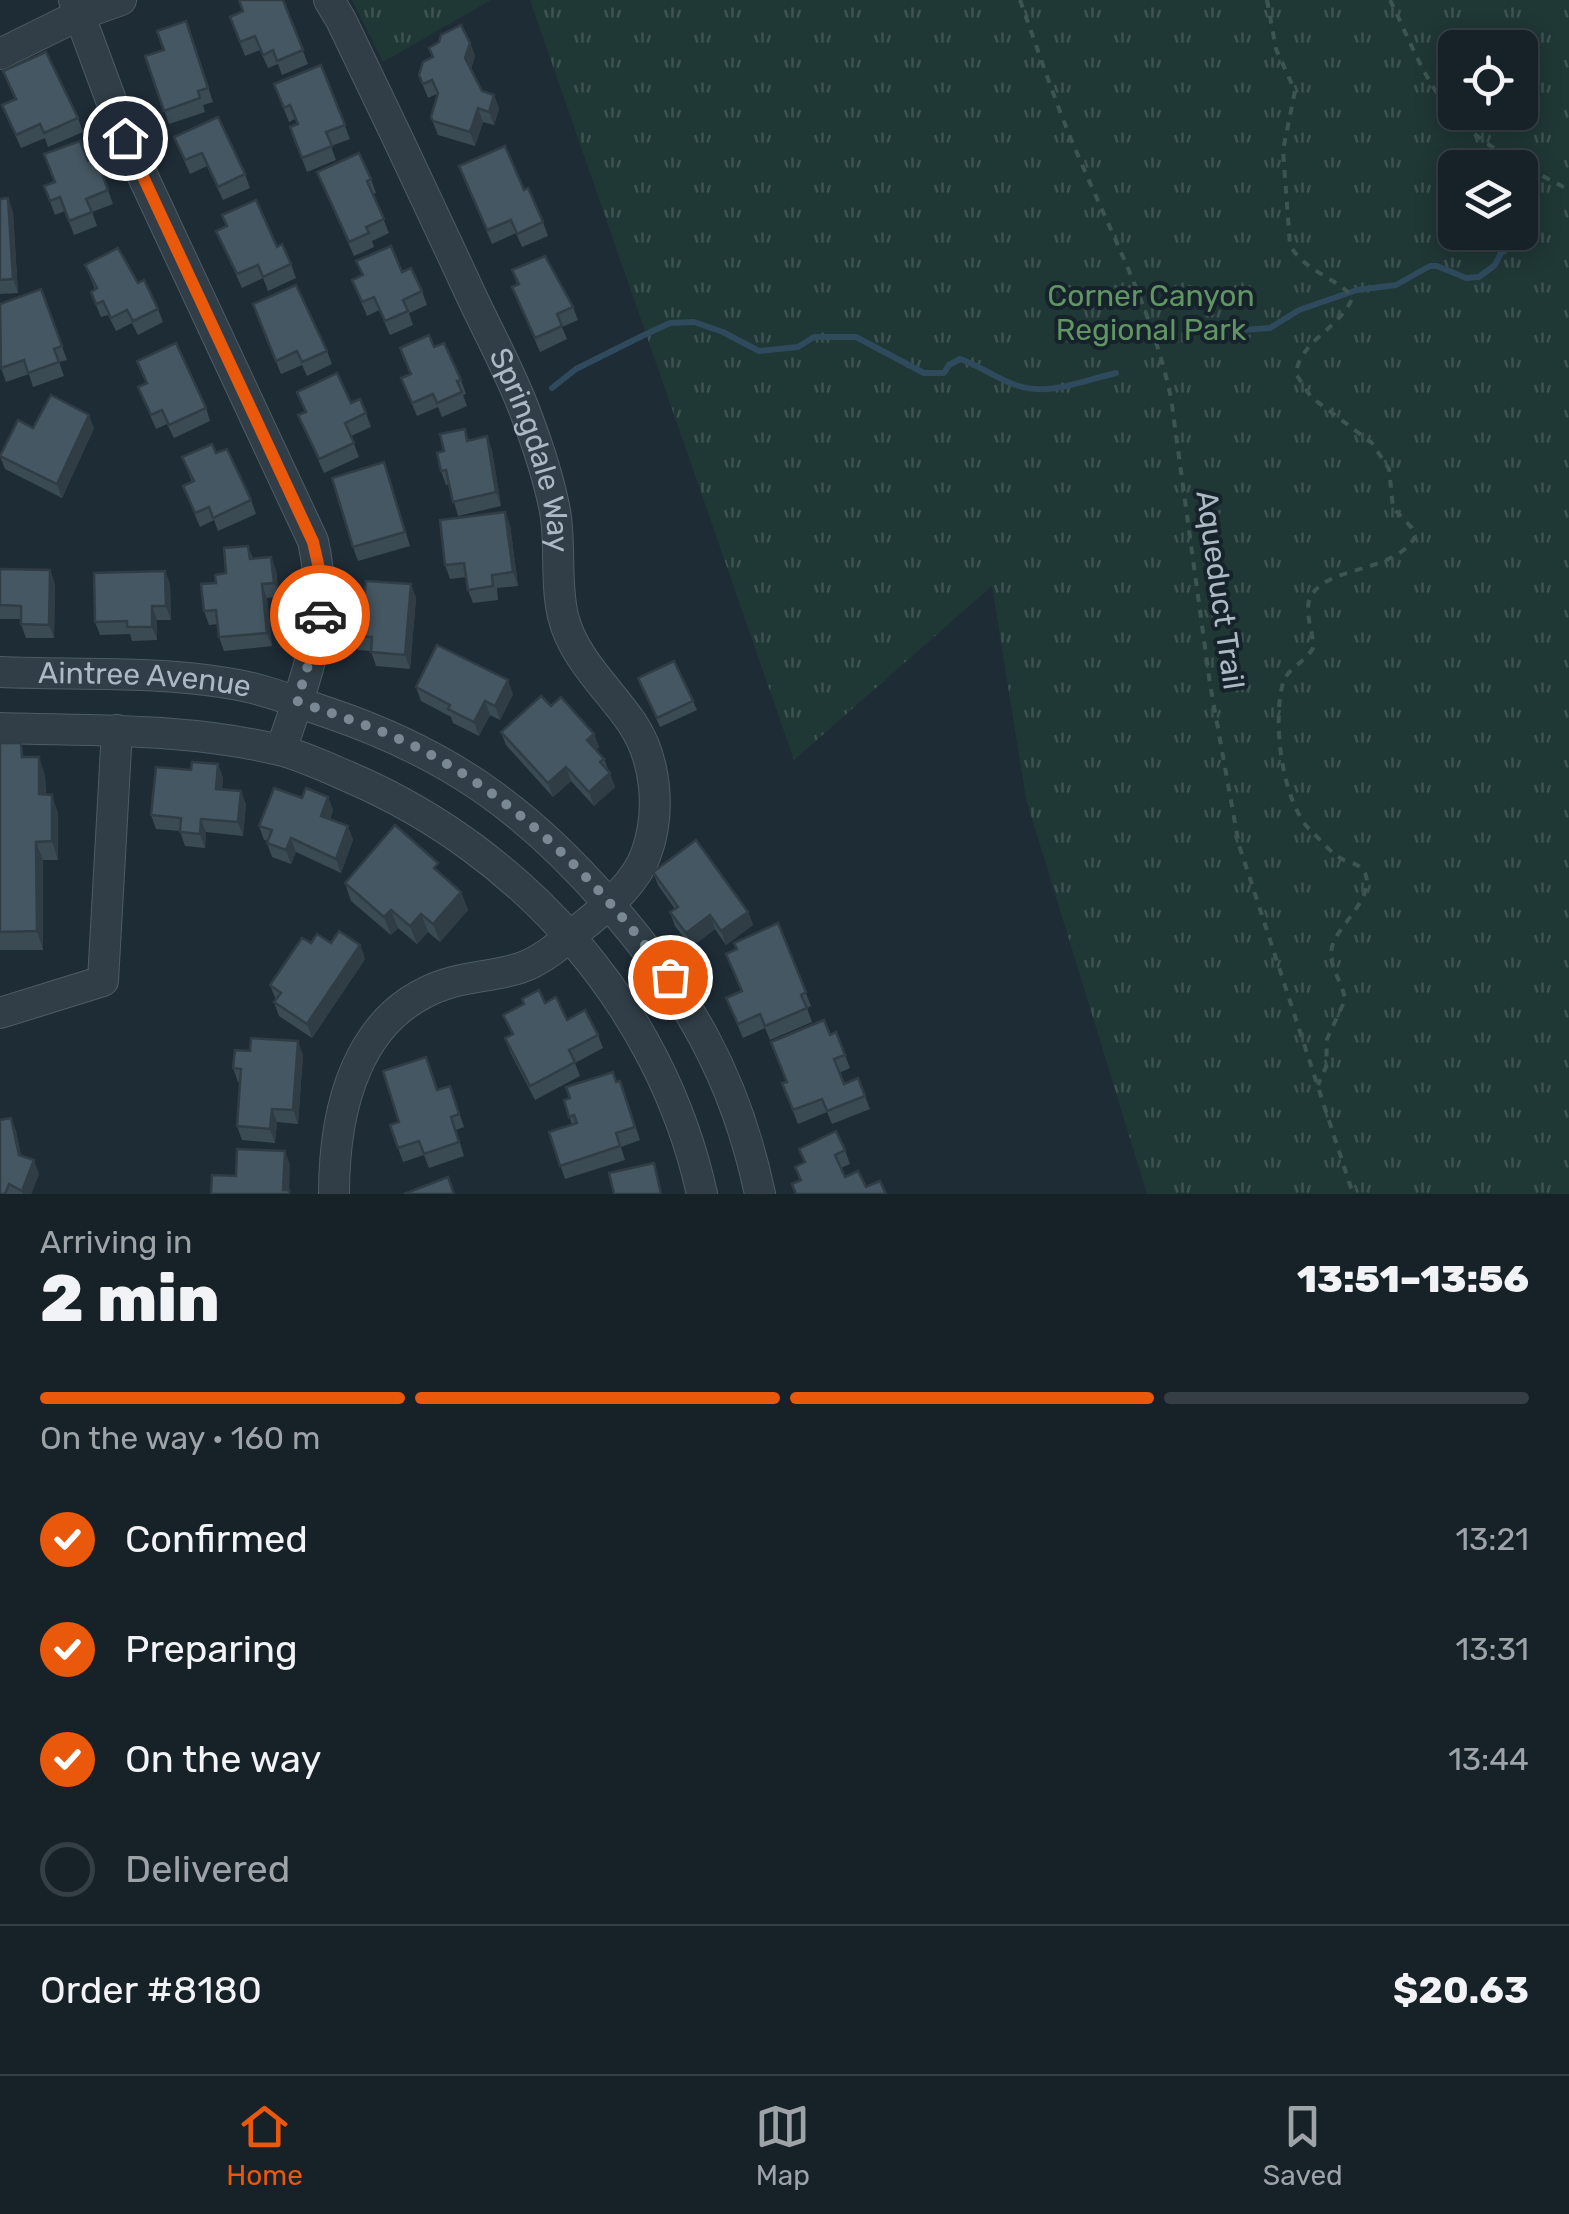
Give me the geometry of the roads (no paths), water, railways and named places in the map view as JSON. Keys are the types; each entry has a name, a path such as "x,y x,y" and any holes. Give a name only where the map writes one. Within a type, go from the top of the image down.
{"street":[{"path":"0,54 76,8 121,0"},
{"name":"Springdale Way","path":"328,0 364,67 527,416 555,511 563,617 586,664 635,727 654,780 654,819 646,856 610,905 541,958 521,968 442,984 391,1015 359,1058 349,1084 336,1144 334,1194"},
{"path":"76,8 125,138 313,542 321,577 320,613 314,646 281,750"},
{"name":"Aintree Avenue","path":"0,672 229,683 373,727 420,748 464,775 542,832 653,954 696,1020 722,1073 760,1194"},
{"name":"Aintree Avenue","path":"0,728 118,730 281,750 419,811 504,871 607,979 660,1072 688,1138 702,1194"},
{"path":"0,1013 103,982 118,730"}],"waterway":[{"path":"1243,330 1270,328 1299,310 1357,290 1396,285 1430,266 1466,278 1479,277 1506,250"},
{"path":"552,388 576,369 642,336 670,323 694,322 759,351 798,347 814,337 856,337 924,373 944,373 960,359 1031,389 1068,386 1116,373"}],"park label":[{"name":"Corner Canyon Regional Park","path":"1151,313"}]}
